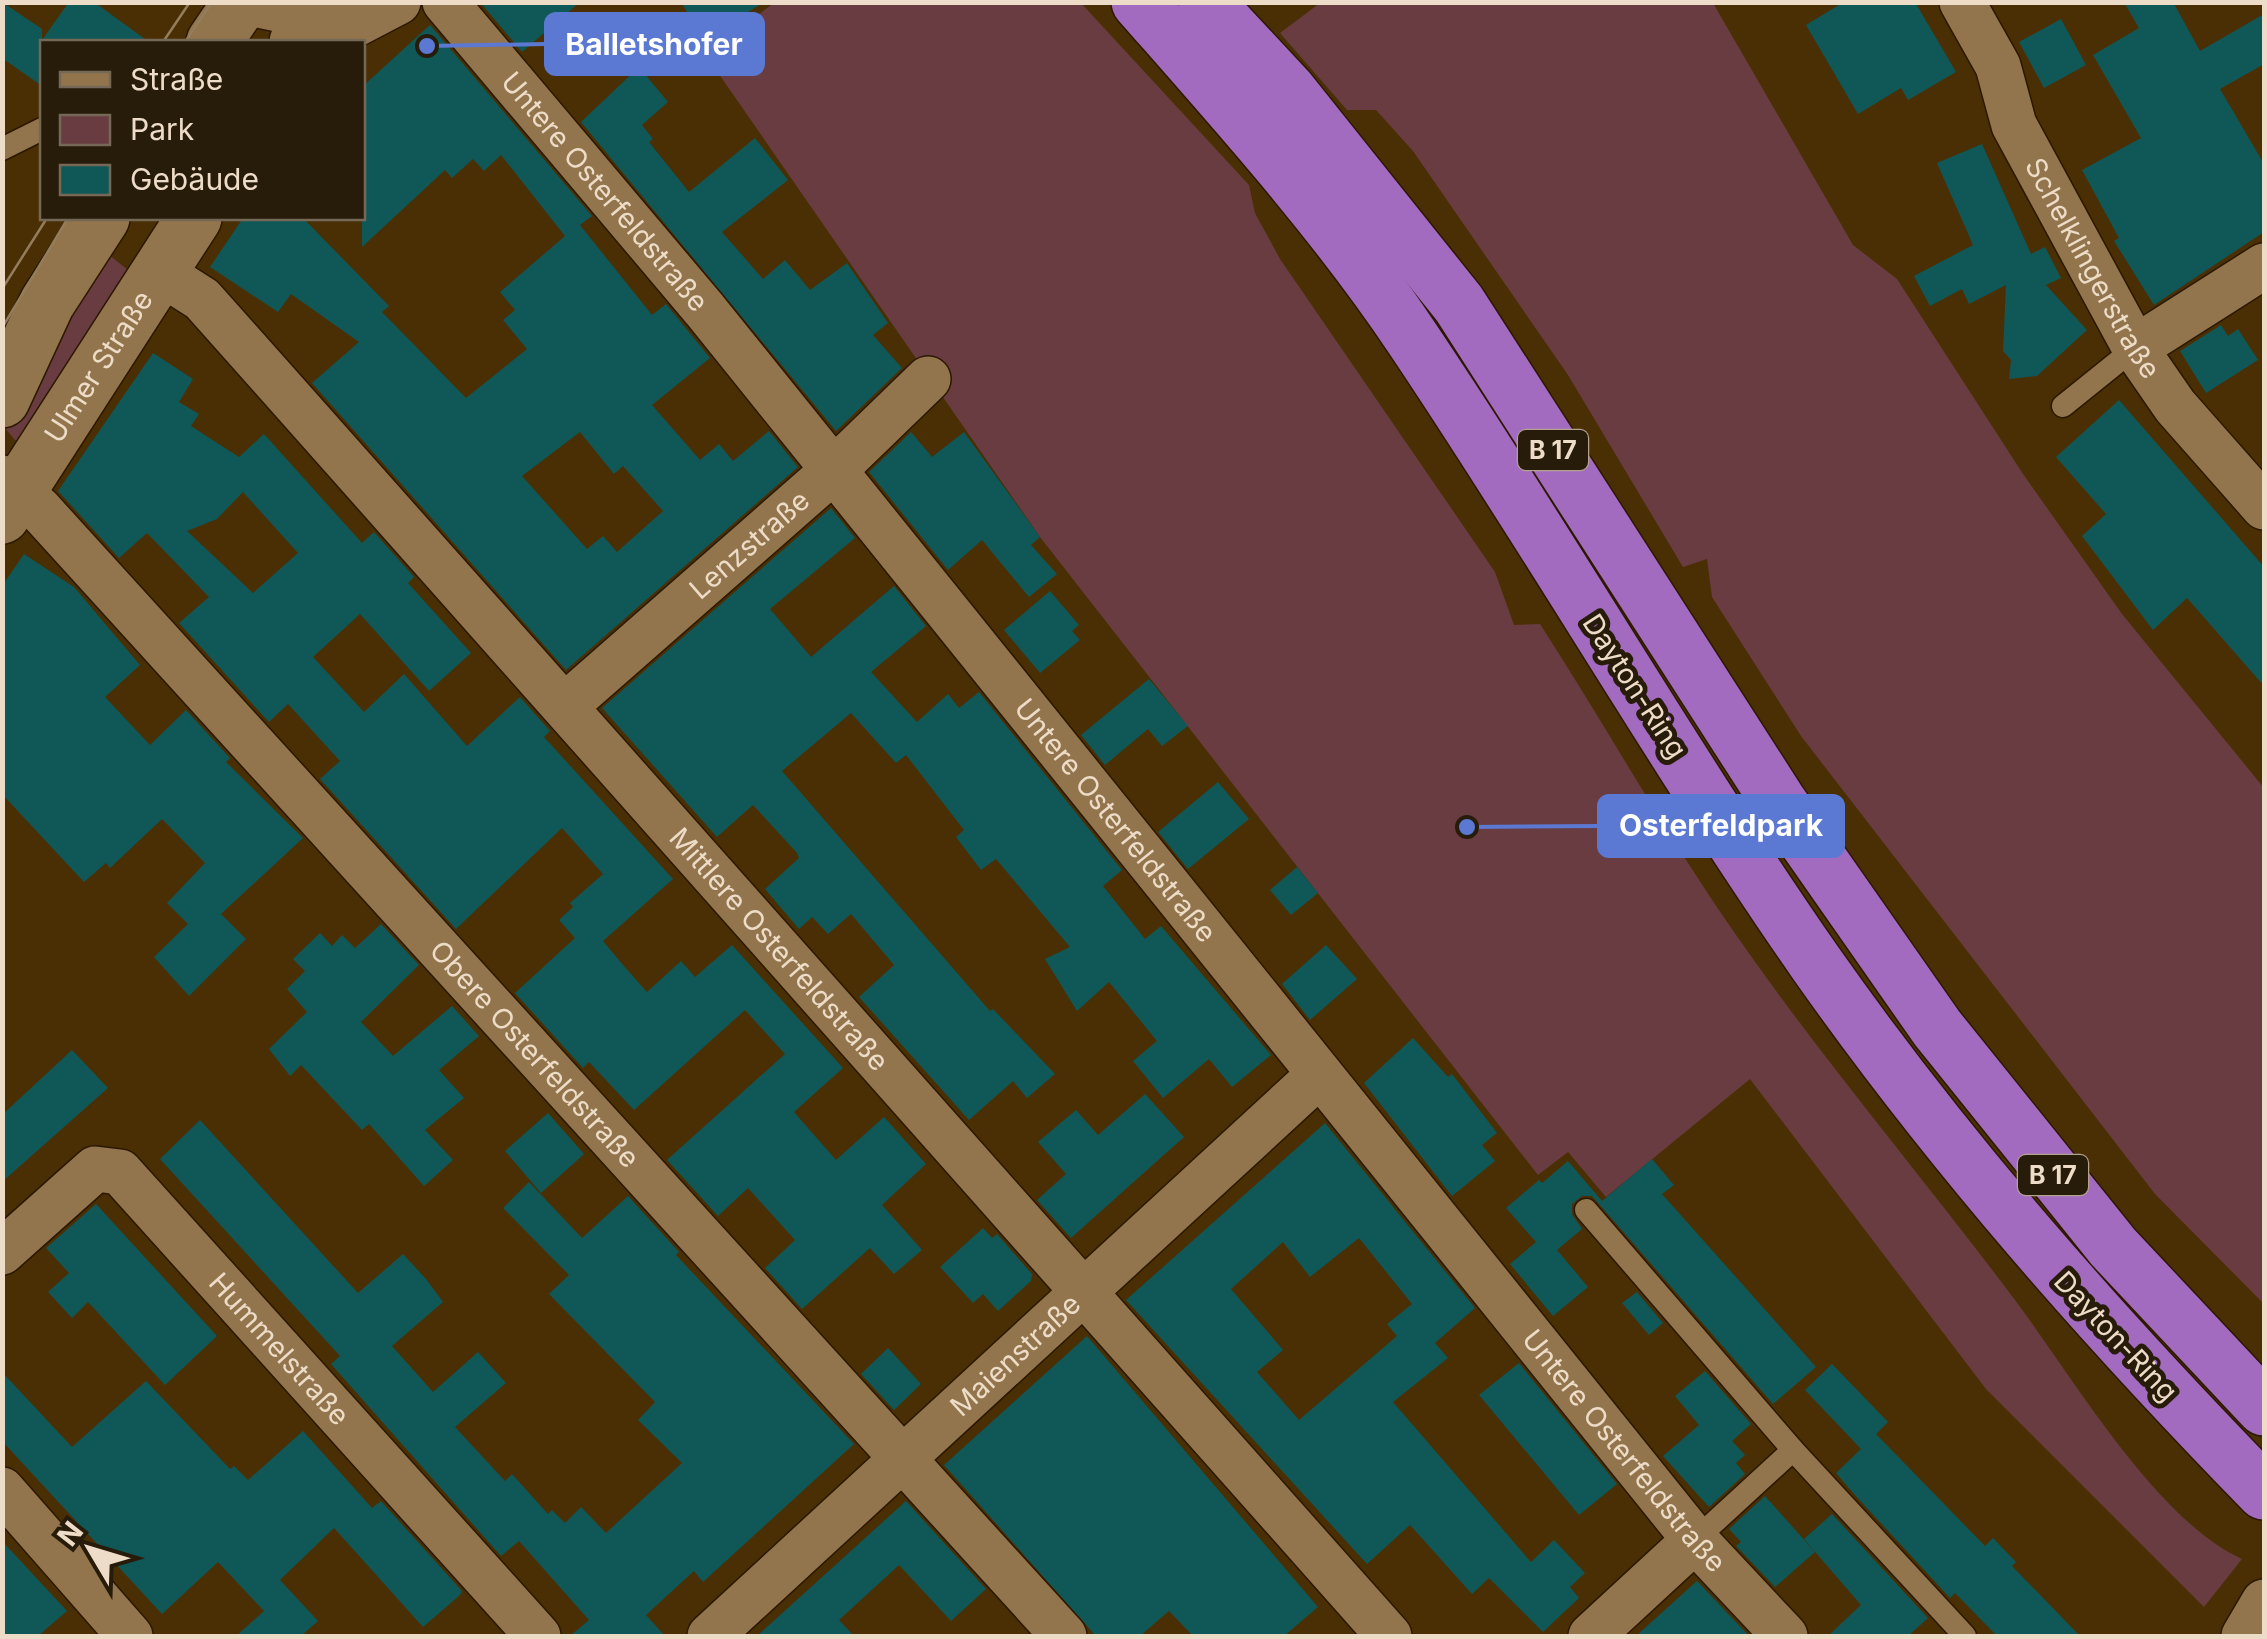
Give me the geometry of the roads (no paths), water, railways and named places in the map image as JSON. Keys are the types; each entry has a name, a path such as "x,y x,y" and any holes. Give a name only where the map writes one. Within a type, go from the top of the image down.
{"highway":[{"name":"Dayton-Ring","path":"1138,2 1250,129 1409,333 1730,835 1888,1063 2067,1285 2264,1492"},
{"name":"Dayton-Ring","path":"1206,2 1288,90 1459,304 1779,802 1937,1028 2112,1247 2264,1408"}],"street":[{"path":"215,40 243,2 307,21 354,25 398,2"},
{"name":"Untere Osterfeldstraße","path":"445,2 621,207 1695,1540 1785,1636"},
{"name":"Schelklingerstraße","path":"1962,2 1998,66 2009,115 2134,348 2175,406 2264,507"},
{"path":"2,400 47,303 101,220"},
{"name":"Ulmer Straße","path":"8,494 161,273 193,220"},
{"path":"2134,348 2264,266"},
{"name":"Mittlere Osterfeldstraße","path":"161,273 202,300 1389,1636"},
{"name":"Lenzstraße","path":"564,706 832,471 928,379"},
{"name":"Obere Osterfeldstraße","path":"8,494 1064,1636"},
{"name":"Maienstraße","path":"710,1636 1319,1075"},
{"name":"Hummelstraße","path":"2,1252 95,1169 120,1172 538,1636"},
{"path":"2,1490 130,1636"},
{"path":"1590,1636 1695,1540"},
{"path":"2244,1636 2264,1602"}],"lane":[{"path":"2,149 40,130"},
{"path":"2063,406 2134,348"},
{"path":"1586,1210 1793,1450 1965,1636"},
{"path":"1695,1540 1793,1450"}],"tram line":[{"path":"164,40 190,2"},
{"path":"186,40 212,2"},
{"path":"2,289 46,220"},
{"path":"2,328 67,220"}],"place":[{"name":"Balletshofer","path":"427,46"},
{"name":"Osterfeldpark","path":"1467,827"}]}
